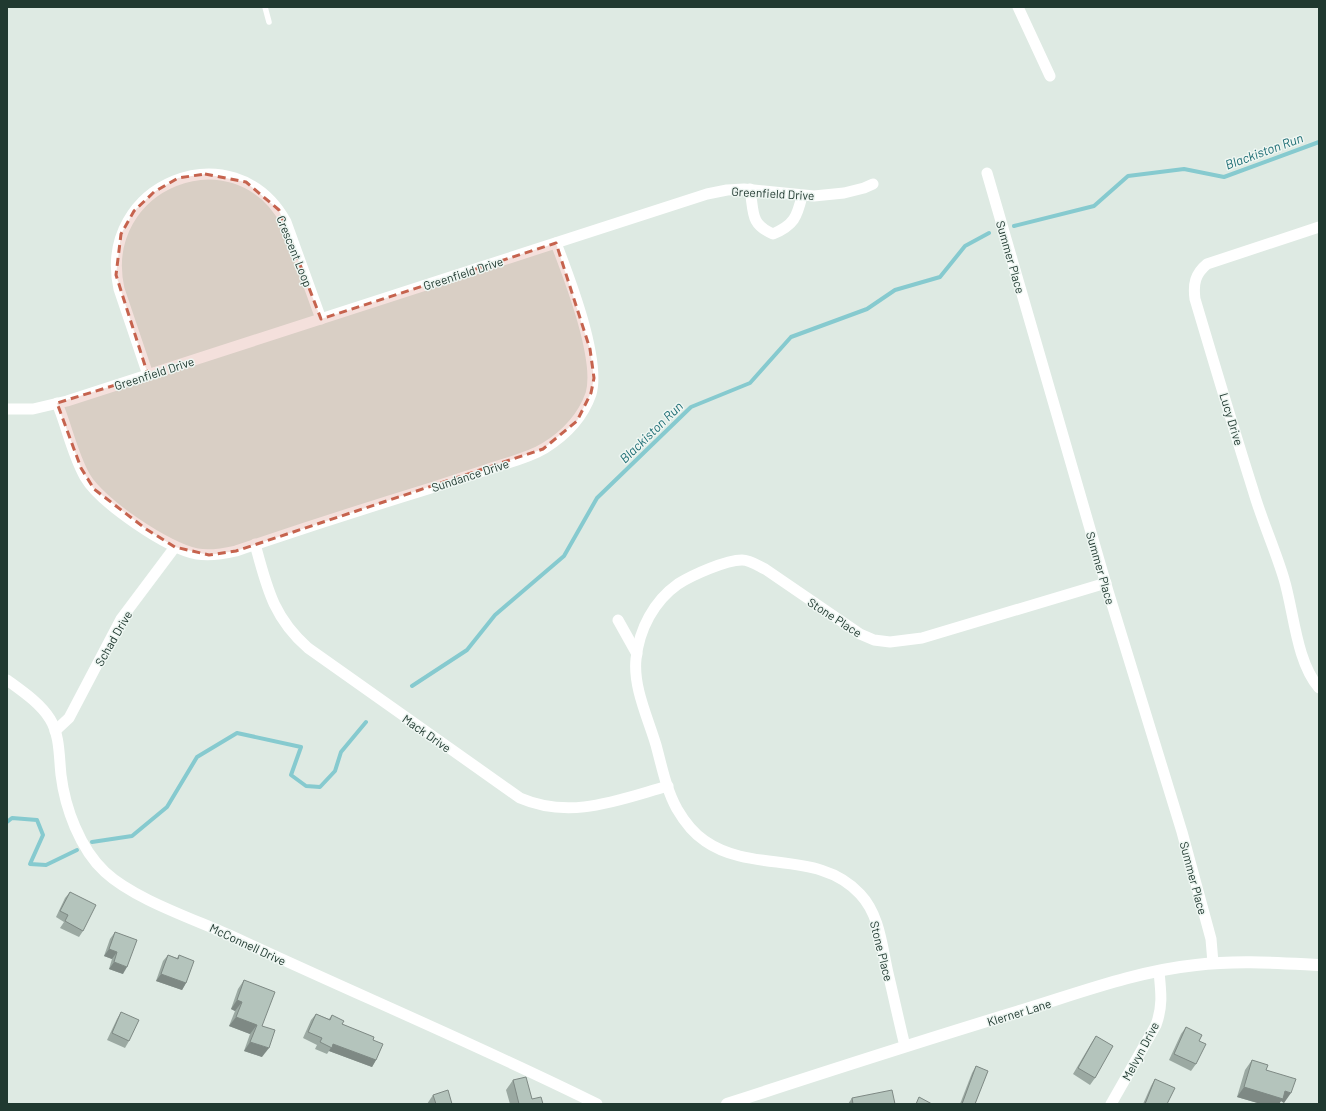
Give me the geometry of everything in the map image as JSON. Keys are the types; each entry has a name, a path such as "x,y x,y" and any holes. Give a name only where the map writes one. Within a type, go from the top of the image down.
{"street":[{"path":"1018,7 1050,76"},
{"name":"Summer Place","path":"986,173 1106,583 1182,832 1210,939 1213,963"},
{"name":"Crescent Loop","path":"148,375 119,289 116,275 117,247 120,234 134,211 154,192 178,178 205,174 233,178 246,182 270,199 286,222 321,319"},
{"name":"Greenfield Drive","path":"7,409 33,409 57,403 707,194 726,190 750,190 802,196 844,193 873,184"},
{"path":"750,190 755,222 763,230 773,234 787,228 798,214 802,196"},
{"name":"Lucy Drive","path":"1319,227 1207,264 1199,270 1193,288 1232,424 1262,520 1285,581 1300,648 1306,664 1319,688"},
{"name":"Sundance Drive","path":"175,547 196,554 223,554 516,460 543,449 567,432 577,421 585,408 591,393 594,378 590,349 556,242"},
{"path":"57,403 81,468 94,489 112,505 175,547"},
{"name":"Mack Drive","path":"254,544 276,612 296,637 314,652 520,798 547,807 575,808 613,801 668,786"},
{"name":"Schad Drive","path":"55,731 69,718 120,619 175,547"},
{"name":"Stone Place","path":"905,1046 876,921 861,895 850,884 818,869 802,864 750,858 719,849 694,832 677,809 668,786 640,691 636,661 642,631 649,617 668,592 680,583 707,570 742,560 754,563 764,569 860,634 874,640 890,642 922,638 956,629 1106,583"},
{"name":"Stone Place","path":"618,620 637,654"},
{"name":"McConnell Drive","path":"7,680 42,709 50,720 55,731 61,777 74,822 91,856 104,872 115,880 155,902 393,1009 597,1104"},
{"name":"Klerner Lane","path":"726,1104 905,1046 1093,989 1158,972 1232,961 1319,965"},
{"name":"Melvyn Drive","path":"1111,1104 1156,1025 1161,1011 1162,999 1158,972"}],"lane":[{"path":"265,7 269,22"}],"highlighted area":[{"path":"205,174 246,182 279,210 321,319 556,243 590,349 594,378 591,393 577,421 543,449 236,551 209,555 175,547 146,529 94,489 81,468 57,403 148,375 116,275 121,234 134,211 154,192 178,178"}],"building":[{"path":"70,892 96,905 83,931 65,921 68,915 60,911"},
{"path":"115,932 137,940 127,967 114,962 117,952 109,949"},
{"path":"168,955 178,959 179,955 194,961 186,983 161,974"},
{"path":"244,980 275,992 262,1026 275,1030 269,1048 250,1042 257,1025 236,1017 242,1002 237,1000"},
{"path":"121,1012 139,1020 129,1041 112,1033"},
{"path":"316,1014 330,1020 332,1015 344,1021 342,1024 374,1037 373,1040 383,1044 376,1060 333,1044 332,1048 320,1042 322,1038 308,1032"},
{"path":"1186,1027 1202,1035 1199,1041 1206,1044 1196,1064 1174,1054"},
{"path":"1096,1036 1113,1046 1095,1078 1078,1068"},
{"path":"1252,1060 1268,1065 1266,1070 1296,1079 1291,1093 1285,1091 1283,1099 1244,1087"},
{"path":"976,1066 988,1071 975,1104 962,1104"},
{"path":"526,1077 532,1099 541,1097 543,1104 519,1104 513,1080"},
{"path":"1155,1079 1175,1088 1167,1104 1145,1104"},
{"path":"448,1090 452,1104 436,1104 433,1095"},
{"path":"892,1090 895,1104 853,1104 852,1098"},
{"path":"919,1097 932,1104 916,1104"}],"waterway":[{"name":"Blackiston Run","path":"1014,226 1094,206 1128,176 1184,169 1224,177 1319,142"},
{"name":"Blackiston Run","path":"412,686 467,650 495,615 564,556 597,498 691,407 750,383 791,337 867,309 895,290 940,277 965,246 989,233"},
{"name":"Blackiston Run","path":"92,842 132,836 167,807 197,757 237,733 301,747 291,775 306,786 320,787 335,771 341,752 366,722"},
{"name":"Blackiston Run","path":"7,822 12,818 37,820 43,835 30,864 46,865 77,850"}]}
